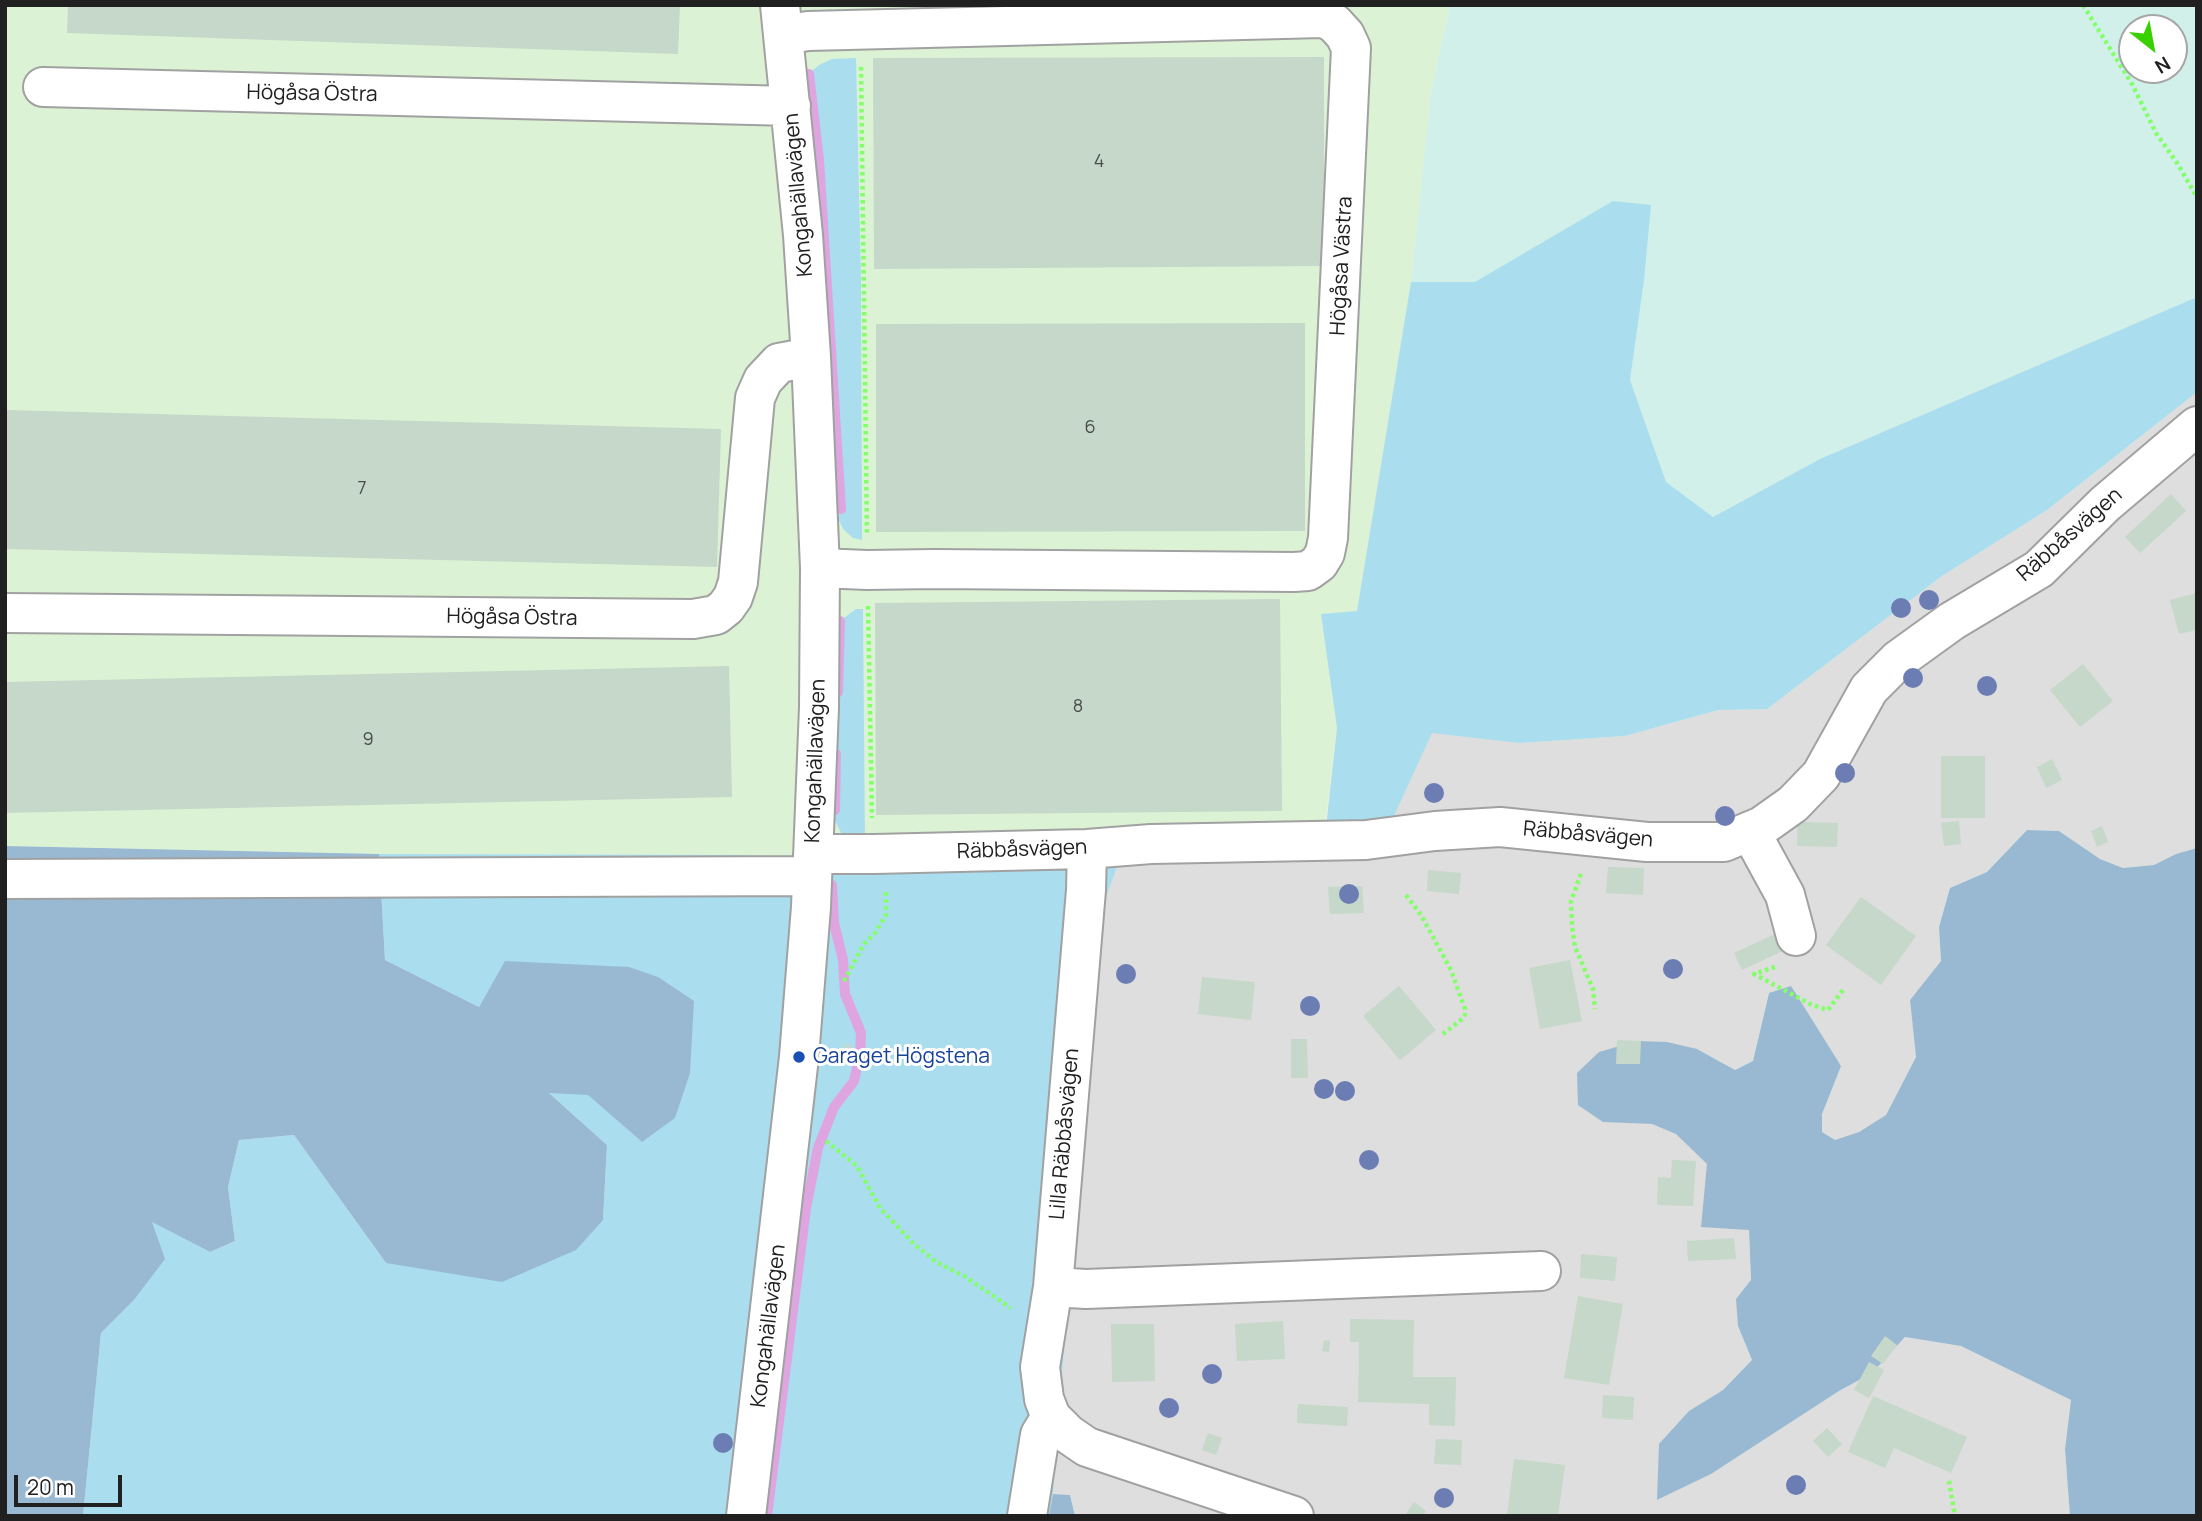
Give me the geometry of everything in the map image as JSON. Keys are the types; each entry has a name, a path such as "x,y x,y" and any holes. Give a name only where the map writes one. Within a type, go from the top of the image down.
{"street":[{"name":"Högåsa Västra","path":"781,20 808,31 860,32 1323,18 1334,23 1345,35 1351,48 1328,538 1325,553 1319,563 1308,571 1294,572 820,568"},
{"name":"Kongahällavägen","path":"746,1516 795,1093 813,865 819,707 820,568 811,357 803,234 781,20"},
{"name":"Högåsa Östra","path":"43,87 791,106"},
{"name":"Högåsa Östra","path":"5,612 693,620 716,615 733,597 738,582 755,398 763,380 779,363 811,357"},
{"name":"Räbbåsvägen","path":"813,865 874,854 1087,849 1151,844 1366,840 1435,831 1500,827 1647,842 1724,842 1762,826 1793,804 1821,775 1869,689 1898,660 1952,621 2039,569 2105,504 2197,426"},
{"path":"1750,831 1785,895 1796,936"},
{"name":"Lilla Räbbåsvägen","path":"1051,1418 1044,1399 1040,1367 1053,1287 1086,890 1087,849"},
{"path":"5,879 813,865"},
{"path":"1053,1287 1086,1289 1541,1271"},
{"path":"1027,1516 1031,1476 1040,1435 1051,1418 1087,1447 1294,1516"}],"path":[{"path":"2083,5 2132,84 2156,133 2178,163 2197,197"},
{"path":"841,987 864,944 875,933 886,915 886,892 872,841 860,32"},
{"path":"1581,874 1571,901 1572,926 1575,947 1592,989 1595,1009"},
{"path":"1406,895 1422,915 1451,970 1465,1009 1461,1020 1443,1034"},
{"path":"1796,936 1784,964 1754,974 1812,1005 1828,1010 1843,990"},
{"path":"829,1143 857,1166 880,1208 913,1243 936,1262 964,1276 1015,1310 1035,1328 1045,1332"},
{"path":"1949,1481 1955,1516"}],"shaded area":[{"path":"5,5 1450,5 1431,91 1411,282 1357,612 1321,614 1337,728 1321,856 1117,867 735,855 379,854 5,846"},
{"path":"1450,5 2197,5 2197,297 1820,459 1713,517 1666,482 1630,380 1644,280 1613,202 1475,282 1411,282 1431,91"},
{"path":"856,58 861,280 862,540 853,538 844,530 837,517 805,77 819,65 832,59"},
{"path":"1613,201 1651,205 1630,380 1666,482 1713,517 1820,459 2197,297 2197,392 2047,510 1942,576 1767,709 1718,710 1625,736 1519,743 1432,733 1394,816 1326,827 1337,728 1321,614 1357,611 1411,282 1475,282"},
{"path":"2197,392 2197,848 2176,854 2154,865 2123,868 2100,859 2059,831 2027,830 1987,872 1950,888 1939,927 1941,961 1910,1000 1916,1057 1886,1115 1859,1132 1835,1140 1822,1132 1821,1114 1841,1065 1769,993 1753,1061 1735,1070 1697,1049 1628,1123 1652,1124 1676,1133 1707,1164 1749,1230 1751,1280 1738,1326 1752,1360 1723,1390 1689,1411 1657,1500 1711,1474 1839,1391 1872,1373 1905,1337 1961,1346 2071,1400 2065,1449 2070,1516 1075,1516 1070,1495 1053,1494 1097,923 1117,867 1321,856 1326,827 1394,816 1432,732 1519,743 1625,736 1718,710 1767,709 1942,576 2047,510"},
{"path":"856,609 863,609 865,846 848,840 833,817 837,623"},
{"path":"2027,830 2059,831 2100,859 2123,868 2154,865 2176,854 2197,848 2197,1516 2070,1516 2065,1449 2071,1400 1961,1346 1905,1337 1872,1373 1839,1391 1711,1474 1657,1500 1659,1444 1689,1411 1723,1390 1752,1360 1738,1326 1736,1299 1751,1280 1749,1230 1701,1227 1707,1164 1676,1134 1652,1124 1603,1122 1578,1105 1577,1073 1599,1052 1637,1041 1667,1042 1697,1049 1735,1070 1753,1061 1769,993 1791,986 1841,1066 1822,1114 1822,1132 1835,1140 1859,1132 1886,1115 1916,1057 1910,1000 1941,961 1939,927 1950,888 1987,872"},
{"path":"5,846 379,854 385,960 479,1007 505,961 629,967 658,977 694,1001 690,1073 675,1118 642,1142 588,1095 549,1093 607,1145 603,1220 576,1250 502,1282 386,1263 294,1135 239,1140 228,1187 235,1241 210,1252 152,1222 165,1259 133,1301 101,1333 83,1516 5,1516"},
{"path":"379,854 735,855 1117,867 1097,923 1053,1494 1049,1516 83,1516 101,1333 133,1301 151,1221 210,1252 235,1241 228,1187 239,1140 294,1135 386,1263 603,1220 607,1145 548,1092 588,1094 642,1142 506,961 479,1007 385,960"},
{"path":"1053,1494 1070,1495 1075,1516 1049,1516"}],"building":[{"path":"68,5 680,5 678,54 67,33"},
{"path":"1324,57 1324,266 874,269 873,58"},
{"path":"1305,323 1305,531 876,532 876,324"},
{"path":"5,410 721,429 717,567 5,549"},
{"path":"2171,494 2186,511 2140,553 2125,537"},
{"path":"2197,593 2197,630 2179,634 2170,600"},
{"path":"1280,599 1282,811 876,815 875,603"},
{"path":"2083,664 2113,701 2080,727 2050,690"},
{"path":"729,666 732,797 5,813 5,682"},
{"path":"1941,756 1985,756 1985,818 1941,818"},
{"path":"2052,759 2062,780 2046,788 2037,767"},
{"path":"1959,821 1961,844 1944,846 1941,823"},
{"path":"1798,822 1838,823 1837,847 1797,846"},
{"path":"2102,826 2108,842 2097,847 2091,831"},
{"path":"1608,867 1644,868 1643,895 1606,893"},
{"path":"1428,870 1461,873 1459,894 1427,891"},
{"path":"1362,886 1364,913 1330,914 1328,887"},
{"path":"1861,897 1916,936 1881,985 1826,945"},
{"path":"1775,934 1783,951 1742,970 1734,953"},
{"path":"1570,960 1582,1021 1540,1029 1529,968"},
{"path":"1202,977 1255,982 1251,1020 1198,1014"},
{"path":"1399,986 1436,1030 1400,1060 1363,1016"},
{"path":"1291,1039 1307,1039 1308,1078 1291,1078"},
{"path":"1617,1040 1641,1041 1640,1064 1616,1064"},
{"path":"845,1044 851,1045 848,1063 843,1063"},
{"path":"1672,1160 1696,1161 1693,1206 1657,1205 1658,1177 1671,1178"},
{"path":"1734,1238 1736,1259 1688,1261 1687,1241"},
{"path":"1581,1254 1617,1257 1615,1281 1580,1278"},
{"path":"1578,1296 1623,1304 1609,1385 1564,1378"},
{"path":"1350,1319 1414,1320 1413,1377 1456,1377 1455,1426 1429,1425 1429,1404 1358,1402 1359,1342 1350,1342"},
{"path":"1283,1321 1285,1359 1237,1361 1235,1324"},
{"path":"1111,1324 1154,1324 1155,1381 1112,1382"},
{"path":"1885,1336 1897,1345 1883,1364 1871,1356"},
{"path":"1324,1340 1330,1341 1329,1352 1322,1351"},
{"path":"1869,1362 1884,1370 1869,1398 1854,1390"},
{"path":"1603,1395 1634,1397 1633,1420 1602,1418"},
{"path":"1873,1396 1967,1437 1951,1473 1894,1448 1885,1468 1848,1452"},
{"path":"1298,1404 1348,1407 1347,1426 1297,1423"},
{"path":"1827,1428 1842,1444 1828,1457 1813,1441"},
{"path":"1208,1433 1222,1438 1216,1455 1202,1450"},
{"path":"1436,1439 1462,1440 1461,1465 1434,1464"},
{"path":"1514,1459 1565,1465 1558,1516 1507,1516"},
{"path":"1414,1502 1426,1511 1423,1516 1406,1514"}],"waterway":[{"path":"809,74 819,160 841,509"},
{"path":"838,692 840,621"},
{"path":"835,810 836,754"},
{"path":"767,1516 806,1208 818,1148 834,1107 854,1081 860,1055 861,1033 845,994 843,960 834,923 832,885"}],"place":[{"name":"Garaget Högstena","path":"799,1057"}]}
